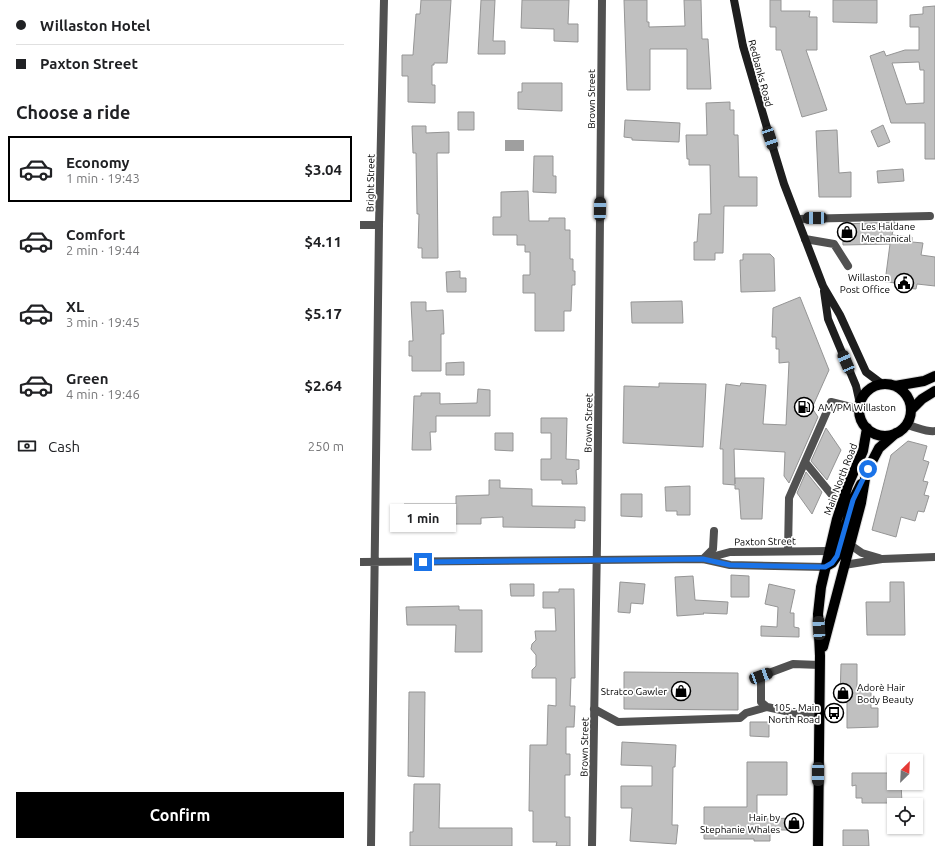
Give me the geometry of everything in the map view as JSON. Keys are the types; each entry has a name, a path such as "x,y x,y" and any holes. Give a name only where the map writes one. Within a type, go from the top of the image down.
{"main road":[{"name":"Redbanks Road","path":"734,0 755,92 784,184 823,286 840,315 866,372 882,384"},
{"name":"Redbanks Road","path":"823,286 828,319 856,386 859,406"},
{"path":"935,376 924,381 895,386 882,384 873,386 866,392 859,406 862,421 872,432 884,435 896,433 906,425 911,410 922,399 935,391"},
{"path":"895,386 907,395 911,410"},
{"name":"Main North Road","path":"818,846 818,718 820,661 818,614 829,550 848,485 864,451 867,428"},
{"name":"Main North Road","path":"820,661 861,502 866,473 879,448 896,433"},
{"path":"825,567 832,563 837,556 853,500 866,473"}],"street":[{"name":"Bright Street","path":"371,846 379,225 384,0"},
{"name":"Brown Street","path":"592,846 597,560 602,0"},
{"path":"798,219 930,216"},
{"path":"360,225 379,225"},
{"path":"805,239 834,244 848,266"},
{"path":"788,551 789,498 831,402 859,406"},
{"path":"906,425 915,426 932,432 935,431"},
{"path":"805,462 841,506"},
{"path":"703,559 713,549 714,531"},
{"path":"849,544 862,553 882,559"},
{"name":"Paxton Street","path":"703,559 730,552 829,550"},
{"path":"844,565 882,559 935,557"},
{"name":"Paxton Street","path":"360,562 703,559 730,565 825,567"},
{"path":"767,708 761,702 761,676 793,664 820,661"},
{"path":"594,709 618,722 740,718 746,713 767,708 818,718"}],"shaded area":[{"path":"505,140 524,140 524,151 505,151"}],"building":[{"path":"421,0 451,0 447,63 434,63 434,65 432,65 432,85 435,85 435,103 408,102 408,76 402,76 402,55 413,55 416,14 420,14"},
{"path":"481,0 495,0 493,41 505,41 505,54 478,54"},
{"path":"522,0 569,0 568,24 578,24 578,42 554,41 554,29 521,28"},
{"path":"624,0 647,0 647,22 649,22 649,27 685,26 684,0 701,0 702,39 708,39 711,89 687,89 687,49 650,49 650,90 627,90"},
{"path":"770,0 781,0 781,11 810,11 809,17 817,17 817,50 806,50 827,110 802,117 781,50 776,50 776,27 770,27"},
{"path":"833,0 877,0 877,23 833,22"},
{"path":"935,6 935,159 925,159 925,123 891,123 870,56 884,51 886,56 905,50 919,50 919,27 910,27 910,15 923,14 923,7","holes":["919,62 920,70 924,70 924,103 906,104 892,63"]},
{"path":"522,83 562,83 562,111 518,109 518,92 522,92"},
{"path":"730,102 730,110 734,110 734,135 738,135 739,177 757,177 757,206 724,206 723,253 715,253 715,260 694,260 694,242 697,242 699,214 711,214 710,165 689,165 689,159 687,159 686,135 707,135 706,103"},
{"path":"458,112 474,112 474,130 458,130"},
{"path":"625,120 680,123 679,142 632,140 632,138 624,137"},
{"path":"883,125 890,142 878,147 871,131"},
{"path":"412,126 426,126 426,133 449,132 449,153 437,153 438,258 422,258 422,248 418,248 419,214 417,214 416,153 413,153"},
{"path":"837,130 839,173 851,172 851,197 819,197 816,131"},
{"path":"534,156 553,156 553,176 556,176 556,193 533,192"},
{"path":"903,169 904,181 878,183 877,171"},
{"path":"528,191 529,221 549,221 549,218 565,218 565,230 570,230 570,259 573,259 575,285 572,285 571,311 564,311 564,331 535,331 535,293 523,293 523,275 530,275 530,252 525,252 525,245 517,245 517,235 493,235 493,217 501,217 501,192"},
{"path":"895,222 892,235 912,237 912,242 923,243 921,255 935,257 935,286 917,284 916,289 897,287 897,283 885,282 890,244 843,245 842,224"},
{"path":"743,254 770,254 774,258 775,291 741,292 740,260 743,260"},
{"path":"460,271 460,278 466,278 466,292 447,292 446,272"},
{"path":"800,297 829,370 812,408 818,417 789,483 784,476 785,452 734,449 735,484 735,478 764,478 762,519 741,519 739,489 735,489 735,485 723,484 723,449 720,449 726,384 740,386 741,383 766,385 763,424 786,425 789,362 779,363 779,349 776,349 776,337 772,337 773,308"},
{"path":"682,301 683,323 632,323 631,302"},
{"path":"411,302 426,302 426,311 443,310 444,334 441,334 441,371 412,371 412,356 409,356 409,341 413,341"},
{"path":"464,362 464,375 446,375 446,363"},
{"path":"659,383 706,384 703,447 623,443 624,386 659,387"},
{"path":"478,389 490,390 490,416 436,416 436,432 430,432 431,450 412,450 414,396 421,396 421,393 440,393 440,404 477,403"},
{"path":"541,418 567,418 566,459 579,460 579,469 576,470 577,484 562,484 562,480 541,480 541,459 551,459 551,433 541,433"},
{"path":"826,428 841,450 827,480 811,461"},
{"path":"495,433 513,433 513,451 495,450"},
{"path":"908,441 927,446 923,460 929,462 923,481 928,482 924,495 929,496 924,512 918,511 915,521 901,517 896,537 872,530 891,455"},
{"path":"806,472 822,492 812,514 797,493"},
{"path":"489,480 500,480 500,488 532,489 532,506 585,507 585,521 575,520 575,528 503,527 503,517 481,518 481,524 424,524 424,527 404,527 404,504 456,504 456,496 489,495"},
{"path":"690,486 690,515 677,515 677,511 666,511 665,487"},
{"path":"621,494 642,494 642,517 621,516"},
{"path":"731,575 749,576 749,597 731,597"},
{"path":"693,576 695,600 728,602 727,614 703,613 704,614 677,616 675,577"},
{"path":"620,582 645,584 643,604 631,603 630,613 618,612"},
{"path":"890,582 904,582 905,635 867,635 866,602 890,602"},
{"path":"510,584 534,584 534,596 511,596"},
{"path":"769,584 795,590 790,613 794,613 794,627 799,628 799,637 761,636 761,626 777,627 778,607 765,604"},
{"path":"559,589 574,589 575,678 571,678 570,706 575,706 574,727 566,727 566,754 570,754 570,775 565,775 565,817 570,817 570,846 556,846 557,842 533,842 533,811 529,811 530,745 547,745 548,705 556,706 556,678 532,678 532,670 536,666 536,655 531,649 532,644 536,640 535,631 556,631 555,608 543,608 543,592 559,592"},
{"path":"459,606 459,610 482,610 482,652 455,652 456,625 407,625 406,607"},
{"path":"841,664 857,664 857,691 871,691 871,708 878,708 878,727 847,728 847,700 840,700"},
{"name":"Stratco Gawler","path":"624,672 738,673 738,710 624,709"},
{"path":"409,692 425,692 424,777 408,776"},
{"path":"750,722 769,722 769,737 750,736"},
{"path":"622,742 676,745 675,767 673,767 672,825 678,825 676,844 630,841 632,808 621,808 621,786 652,786 652,766 621,765"},
{"path":"747,762 787,762 787,795 757,795 757,819 796,818 797,830 770,830 770,841 754,841 754,839 704,839 704,807 747,807"},
{"path":"852,773 887,773 887,790 901,790 902,798 887,798 887,803 862,803 862,798 856,798 856,785 852,786"},
{"path":"414,784 440,784 439,828 512,828 512,846 410,846 410,832 413,832"},
{"path":"843,830 868,830 869,846 843,846"}],"place":[{"name":"Les Haldane Mechanical","path":"847,232"},
{"name":"Willaston Post Office","path":"904,283"},
{"name":"AM/PM Willaston","path":"804,407"},
{"name":"Stratco Gawler","path":"681,691"},
{"name":"Adorè Hair Body Beauty","path":"843,693"},
{"name":"105 - Main North Road","path":"834,713"},
{"name":"Hair by Stephanie Whales","path":"794,823"}],"route":[{"path":"423,562 703,559 730,565 825,567 832,563 837,556 853,500 868,469"}]}
